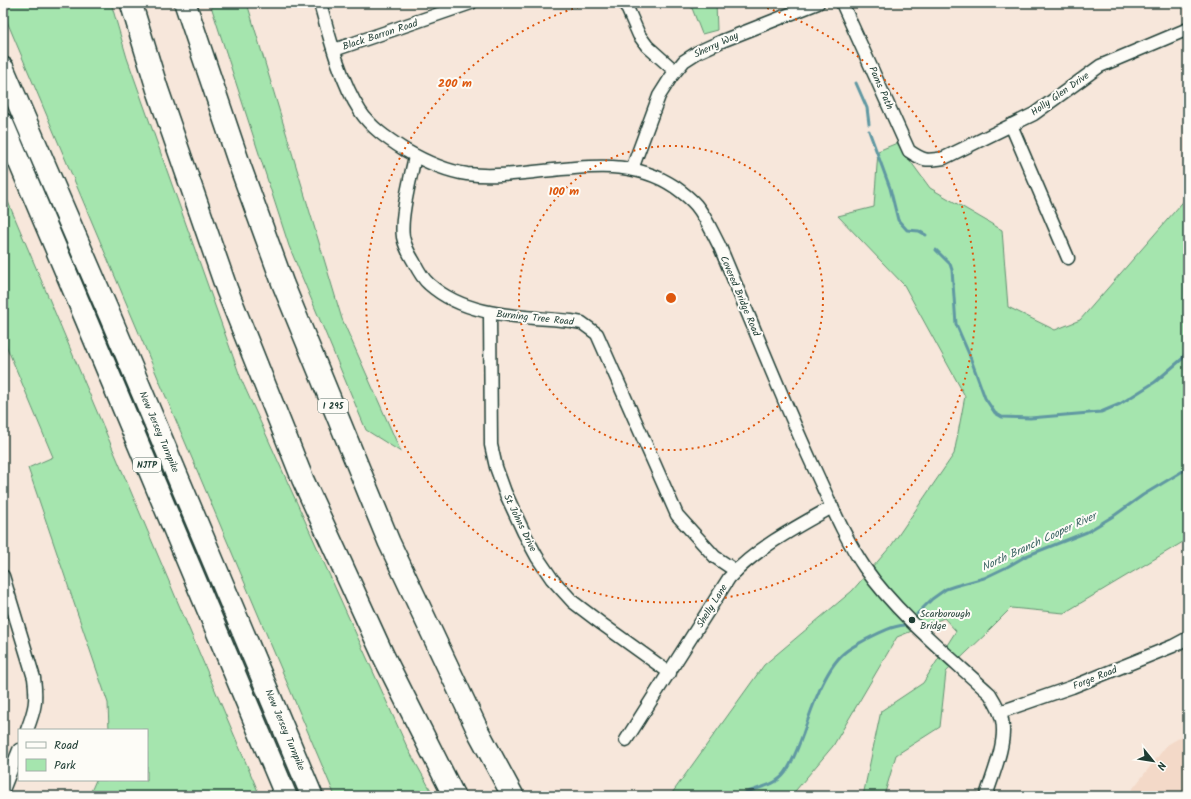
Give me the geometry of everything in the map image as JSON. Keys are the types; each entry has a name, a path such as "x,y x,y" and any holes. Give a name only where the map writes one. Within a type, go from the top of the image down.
{"highway":[{"path":"131,3 156,88 227,290 300,472 384,657 454,796"},
{"name":"I 295","path":"185,3 240,166 283,284 389,542 479,733 513,796"},
{"name":"New Jersey Turnpike","path":"3,68 312,796"},
{"name":"NJTP","path":"3,124 286,796"}],"street":[{"name":"Covered Bridge Road","path":"320,3 334,50 348,87 360,110 372,125 387,139 415,156 447,170 467,174 507,176 588,167 632,169 649,174 667,182 682,192 695,204 705,218 720,247 798,433 832,507 865,567 879,586 903,611 990,694 997,704 1002,720 1003,733 986,796"},
{"name":"Black Barron Road","path":"334,50 471,3"},
{"path":"624,3 639,35 647,46 675,71"},
{"name":"Sherry Way","path":"632,169 659,96 670,77 684,61 698,52 818,3"},
{"name":"Pams Path","path":"842,3 909,151 921,159 932,160"},
{"name":"Holly Glen Drive","path":"932,160 944,158 1034,114 1100,66 1188,29"},
{"path":"1011,125 1068,258"},
{"name":"Burning Tree Road","path":"415,156 404,212 403,236 407,250 428,284 460,303 490,313 582,323 597,334 677,516 715,557 736,571"},
{"name":"St Johns Drive","path":"490,313 491,445 496,467 503,486 524,533 537,557 552,579 573,602 670,673"},
{"name":"Shelly Lane","path":"626,740 730,578 736,571 763,549 832,507"},
{"path":"3,576 34,678 36,695 34,711 27,729"},
{"name":"Forge Road","path":"1000,712 1072,687 1173,646 1188,638"},
{"path":"3,790 18,752"}],"shaded area":[{"path":"1188,733 1188,796 1127,796 1167,745"}],"green space":[{"path":"3,3 111,3 127,58 241,379 408,749 434,796 335,796 3,12"},
{"path":"210,3 247,3 342,319 401,452 366,430 289,246"},
{"path":"690,3 716,3 717,30 702,34"},
{"path":"897,143 930,188 1002,230 1008,307 1055,330 1080,320 1188,196 1188,539 1064,613 1011,608 946,672 940,727 896,755 884,796 863,796 881,711 923,683 956,631 944,618 897,637 833,746 791,796 670,796 764,665 852,591 891,546 954,454 965,396 904,285 838,216 874,207 878,151"},
{"path":"3,190 260,796 89,796 96,781 148,781 148,729 109,729 108,703 28,468 53,457 3,338"}],"waterway":[{"path":"856,83 867,108 869,124"},
{"path":"869,131 890,188 898,220 907,230 919,231 926,235"},
{"path":"936,250 950,264 952,270 956,324 985,398 995,413 1002,417 1030,418 1101,412 1120,404 1155,382 1182,359 1188,349"},
{"name":"North Branch Cooper River","path":"917,614 932,599 946,589 984,578 1026,556 1087,532 1115,515 1143,495 1188,468"},
{"name":"North Branch Cooper River","path":"739,796 775,782 785,773 795,754 819,690 837,660 852,647 865,640 889,629 905,625"}],"place":[{"name":"Scarborough Bridge","path":"912,620"}]}
